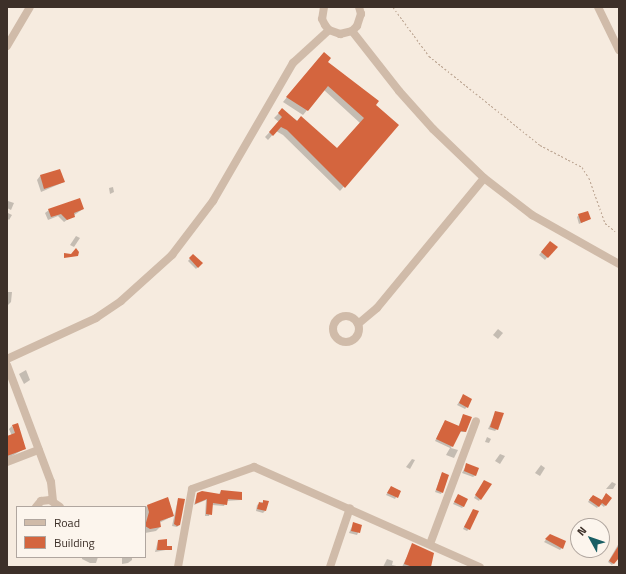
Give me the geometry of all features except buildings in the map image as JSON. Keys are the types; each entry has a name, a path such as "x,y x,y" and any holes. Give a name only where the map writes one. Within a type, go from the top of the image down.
{"street":[{"path":"7,46 30,7"},
{"path":"324,7 322,19 329,30 340,34 352,31 360,20 359,7"},
{"path":"598,7 619,50"},
{"path":"7,359 96,318 126,296 172,255 213,201 293,62 329,30"},
{"path":"352,31 399,91 433,129 484,178 532,215 619,264"},
{"path":"358,324 377,308 484,178"},
{"path":"7,365 50,482 53,500 59,506"},
{"path":"430,544 476,421"},
{"path":"7,462 39,450"},
{"path":"178,567 190,492 248,468 264,470 480,567"},
{"path":"37,506 45,500 53,500"},
{"path":"330,567 350,508"}],"path":[{"path":"393,7 429,56 540,144 582,166 589,178 605,223 615,231"}]}
